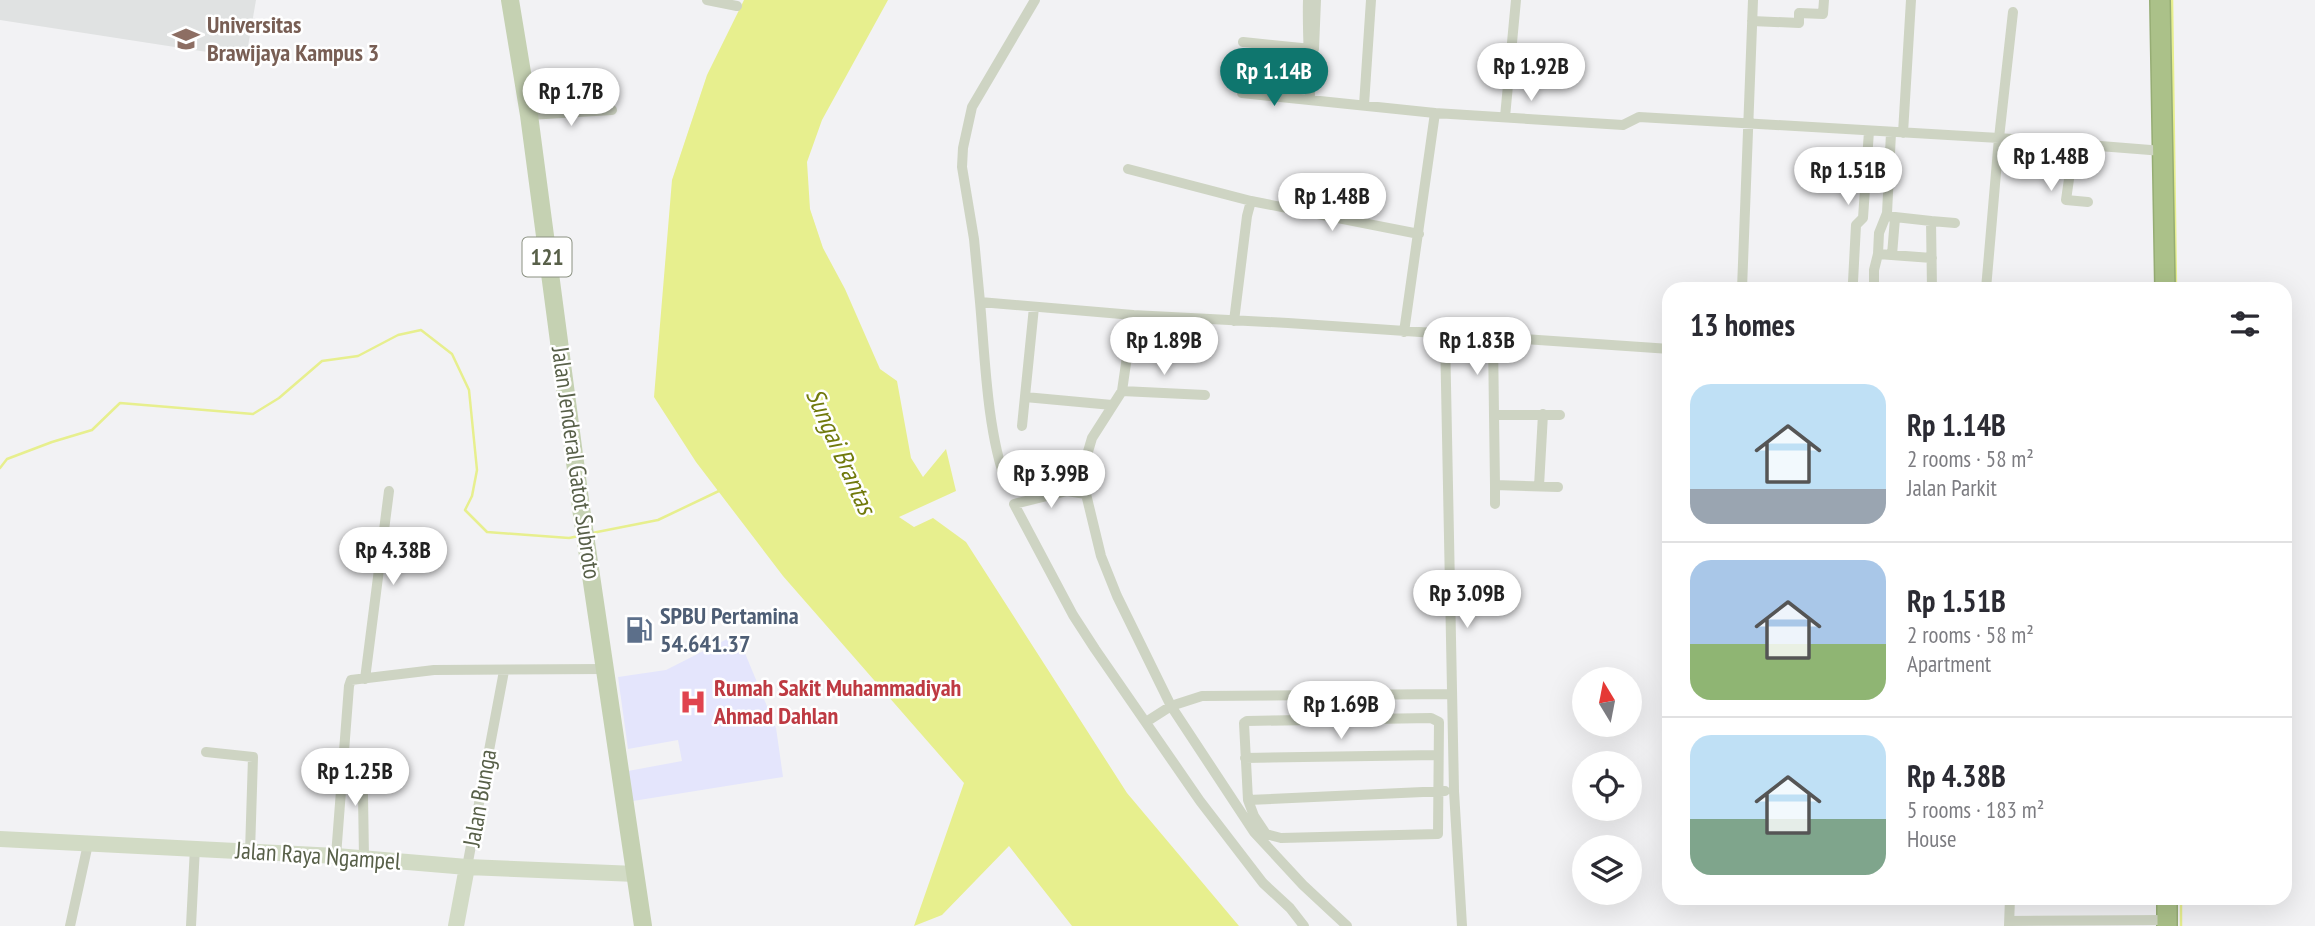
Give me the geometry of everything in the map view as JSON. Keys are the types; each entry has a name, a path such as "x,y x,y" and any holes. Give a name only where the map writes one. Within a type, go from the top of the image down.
{"highway":[{"path":"2160,0 2165,282"},
{"path":"2167,905 2167,923"}],"main road":[{"name":"Jalan Jenderal Gatot Subroto","path":"510,0 529,115 582,515 643,926"}],"street":[{"path":"707,0 737,6"},
{"path":"1006,482 1000,465 985,369 974,239 962,167 963,148 972,107 1035,0"},
{"path":"1308,0 1310,98"},
{"path":"1310,51 1316,0"},
{"path":"1364,106 1370,0"},
{"path":"1505,117 1516,0"},
{"path":"1742,282 1752,0"},
{"path":"1752,21 1799,23 1799,13 1824,14 1824,0"},
{"path":"1903,133 1911,0"},
{"path":"1987,282 1998,138 2013,12"},
{"path":"1243,41 1310,51"},
{"path":"1242,91 1435,113 1625,125 1639,117 1998,138 2163,151"},
{"path":"529,115 612,110"},
{"path":"1404,332 1435,113"},
{"path":"1853,282 1857,225 1863,218 1869,131"},
{"path":"1891,133 1892,255"},
{"path":"2074,144 2066,200 2088,202"},
{"path":"1128,169 1251,201 1419,234"},
{"path":"1234,321 1251,201"},
{"path":"1890,217 1955,223"},
{"path":"1874,282 1879,233 1890,217"},
{"path":"1931,221 1932,282"},
{"path":"1878,254 1932,258"},
{"path":"980,302 1133,315 1662,349"},
{"path":"1022,425 1034,307"},
{"path":"1133,315 1122,391 1090,443 1087,455 1086,494 1101,556 1117,596 1171,706 1254,832 1303,885 1347,926"},
{"path":"1445,334 1454,791 1462,926"},
{"path":"1493,338 1495,504"},
{"path":"1122,391 1205,395"},
{"path":"1025,397 1112,405"},
{"path":"1539,486 1543,414"},
{"path":"1494,415 1560,415"},
{"path":"1495,485 1558,487"},
{"path":"365,679 389,491"},
{"path":"1086,494 1067,491 1014,504 1073,615 1200,801 1264,883 1304,926"},
{"path":"336,856 351,680 434,670 605,669"},
{"name":"Jalan Bunga","path":"456,926 504,671"},
{"path":"1146,722 1171,706 1202,696 1452,694"},
{"path":"1434,718 1438,722 1438,755 1437,835 1272,837 1261,828 1248,800 1244,723 1273,720 1434,718"},
{"path":"206,752 253,757 250,852"},
{"path":"1245,758 1438,755"},
{"path":"1248,800 1454,791"},
{"path":"363,795 364,858"},
{"name":"Jalan Raya Ngampel","path":"0,839 336,856 467,867 636,874"},
{"path":"70,926 88,844"},
{"path":"191,926 195,848"},
{"path":"2010,905 2009,923 2167,923"}],"shaded area":[{"name":"Universitas Brawijaya Kampus 3","path":"0,0 256,0 246,58 0,20"},
{"name":"Rumah Sakit Muhammadiyah Ahmad Dahlan","path":"737,634 776,728 783,777 633,801 628,771 682,761 678,740 628,749 618,677 666,670"}],"water":[{"name":"Sungai Brantas","path":"744,0 888,0 822,120 807,162 810,209 823,248 845,289 880,369 897,381 911,458 923,477 946,449 956,491 899,517 914,527 933,518 966,542 1127,793 1239,926 1072,926 1009,846 942,915 914,926 964,783 783,576 696,462 654,397 672,180 707,75"}],"waterway":[{"path":"2172,0 2176,282"},
{"path":"0,468 7,459 92,430 120,403 253,414 279,398 322,361 358,356 398,335 421,330 452,354 469,390 477,470 472,496 465,510 487,532 569,538 579,536"},
{"path":"592,533 658,520 721,490"},
{"path":"2181,905 2181,926"}],"place":[{"name":"Universitas Brawijaya Kampus 3","path":"186,39"},
{"name":"SPBU Pertamina 54.641.37","path":"639,630"},
{"name":"Rumah Sakit Muhammadiyah Ahmad Dahlan","path":"693,702"}]}
